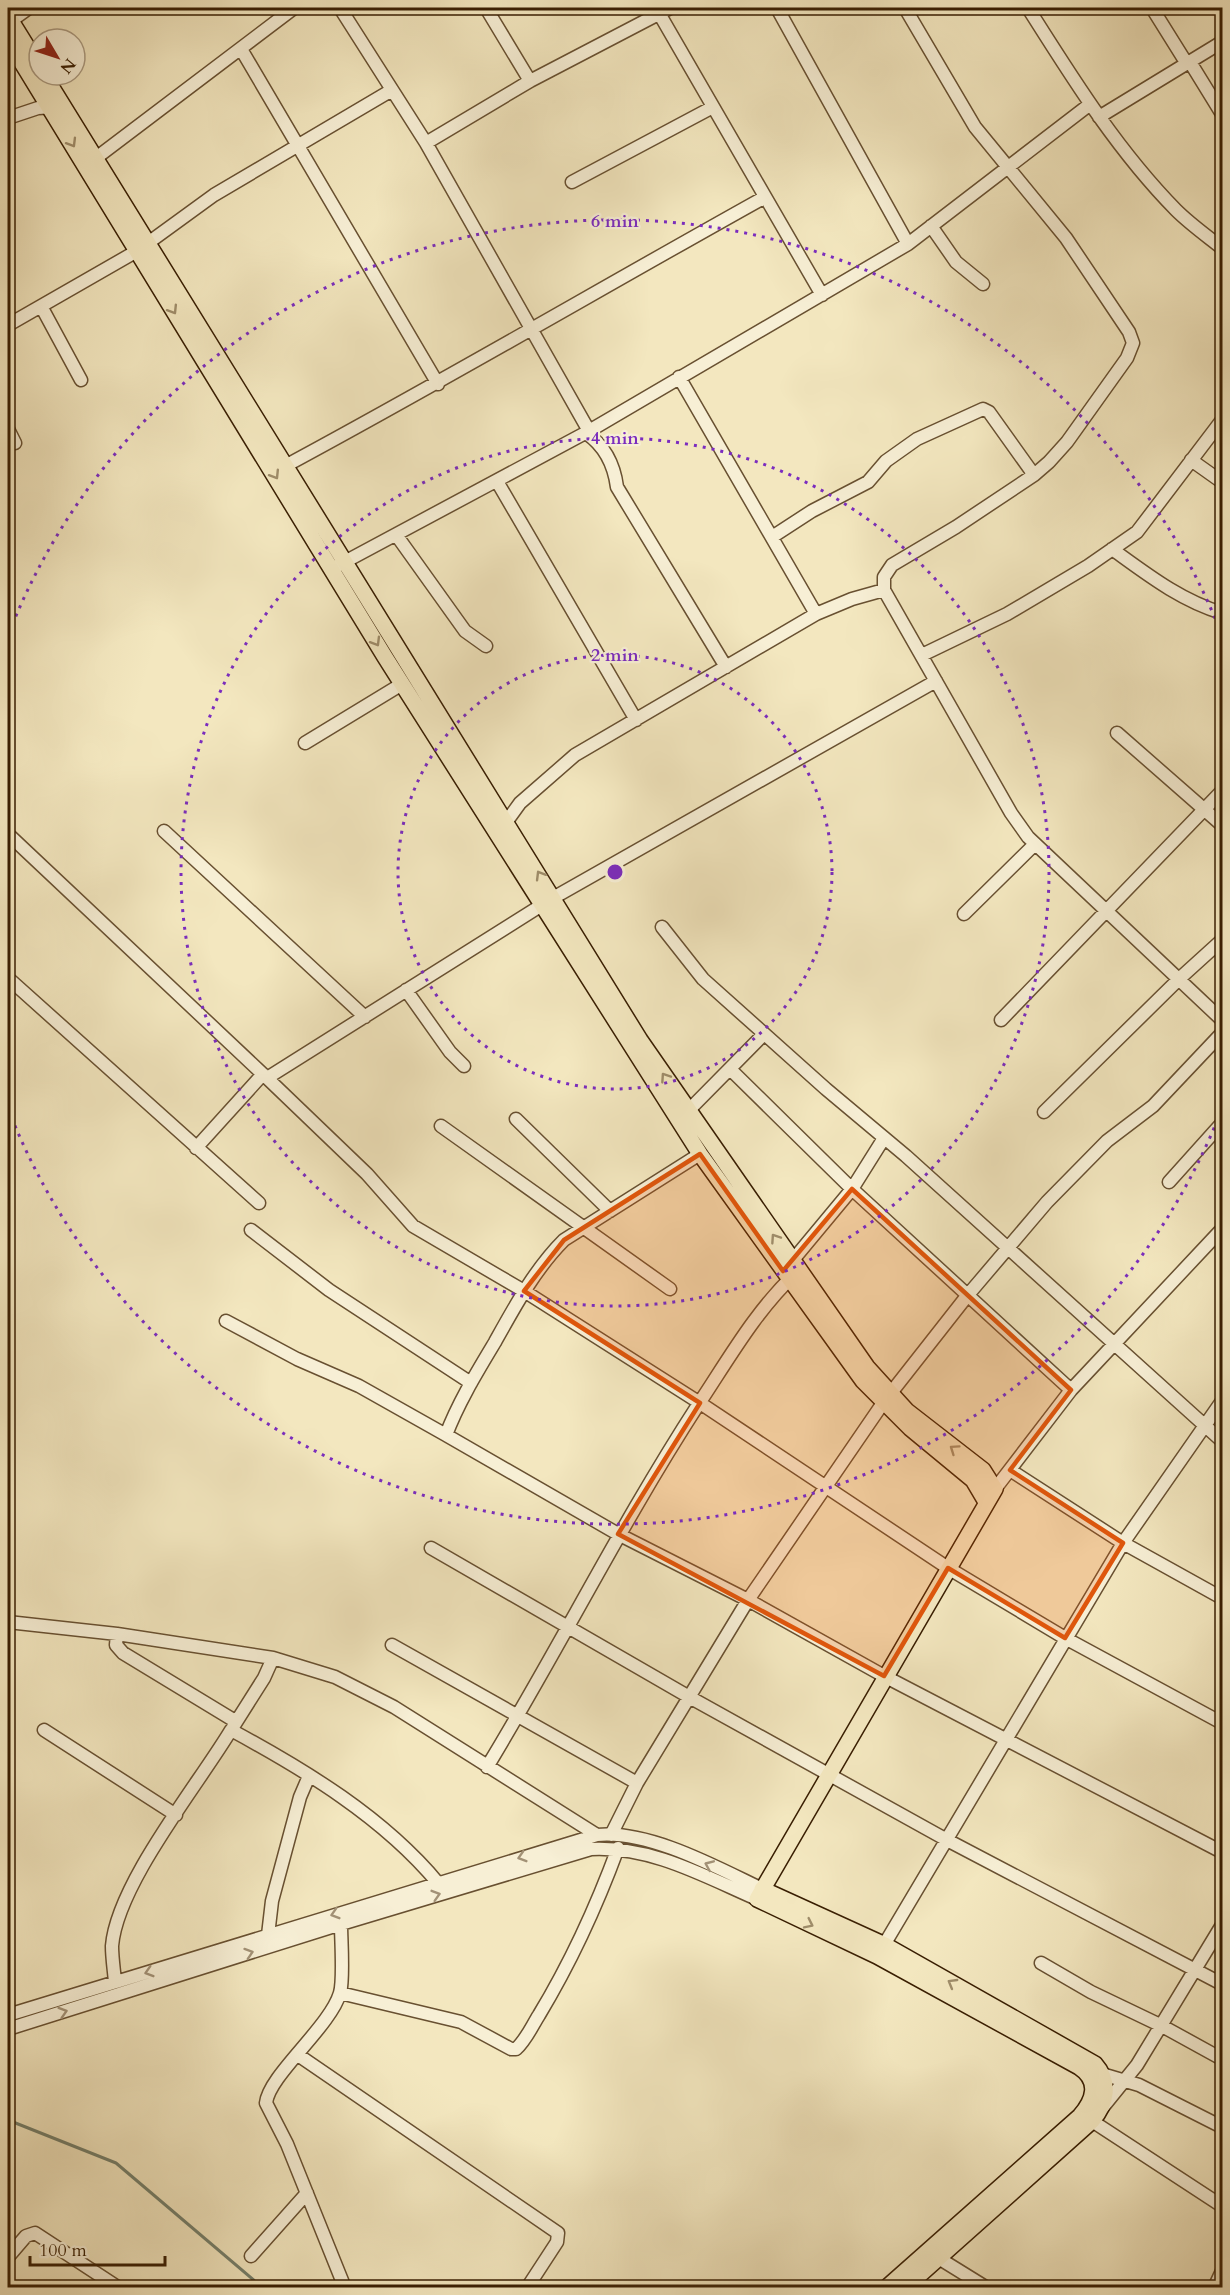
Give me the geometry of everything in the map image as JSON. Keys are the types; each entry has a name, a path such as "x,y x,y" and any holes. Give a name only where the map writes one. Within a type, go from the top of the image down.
{"main road":[{"path":"9,18 27,47"},
{"path":"8,40 96,158 142,248 287,465 402,684 688,1111 849,1363 991,1496 776,1863 756,1890"},
{"path":"49,87 57,107 142,248 338,565 507,820 548,901 700,1154 790,1271"},
{"path":"776,1863 777,1895"},
{"path":"756,1890 777,1895 1095,2064 1092,2083 1093,2097 1080,2116 934,2255 905,2288"},
{"path":"756,1890 881,1951"},
{"path":"886,2288 934,2255 1092,2121 1103,2107 1105,2090 1094,2072"}],"street":[{"path":"9,18 29,8"},
{"path":"96,158 294,8"},
{"path":"340,8 426,143 532,327 587,432 604,448 615,472 617,487 726,667"},
{"path":"486,8 530,81"},
{"path":"777,8 908,244"},
{"path":"905,8 975,127 1066,238 1129,332 1133,343 1127,358 1067,442 1034,475 892,565 885,572 884,590 1011,813 1035,844 1222,1020"},
{"path":"1028,8 1089,105 1133,163 1178,212 1222,248"},
{"path":"1152,8 1222,114"},
{"path":"426,143 530,81 662,10 713,107 822,295"},
{"path":"1099,117 1222,42"},
{"path":"241,50 438,384"},
{"path":"8,325 142,248 214,195 392,90"},
{"path":"338,565 498,483 908,244 1089,105"},
{"path":"8,118 38,108 57,107"},
{"path":"572,182 713,107"},
{"path":"287,465 438,384 532,327 765,197"},
{"path":"931,226 956,262 982,285"},
{"path":"41,306 81,380"},
{"path":"679,377 816,614"},
{"path":"772,537 813,511 868,482 886,461 918,440 983,409 989,412 1034,475"},
{"path":"922,655 1007,615 1112,549 1141,528 1222,420"},
{"path":"8,429 15,443"},
{"path":"1191,460 1222,482"},
{"path":"498,483 636,720"},
{"path":"397,536 465,631 486,646"},
{"path":"1112,549 1167,589 1199,606 1222,613"},
{"path":"507,820 520,803 559,766 816,614 852,598 884,590"},
{"path":"196,1148 265,1076 364,1017 548,901 936,681"},
{"path":"305,743 402,684"},
{"path":"1117,733 1222,825"},
{"path":"1001,1020 1222,791"},
{"path":"164,831 364,1017"},
{"path":"8,834 367,1174 413,1226 524,1291 700,1403 948,1568 1065,1638 1222,1723"},
{"path":"964,914 1035,844"},
{"path":"662,927 703,979 885,1138 1222,1442"},
{"path":"1044,1112 1179,979 1222,940"},
{"path":"8,978 259,1203"},
{"path":"406,990 450,1052 464,1066"},
{"path":"611,1835 637,1783 748,1600 887,1399 968,1296 1047,1202 1107,1141 1153,1106 1222,1033"},
{"path":"688,1111 764,1034"},
{"path":"730,1069 852,1188 968,1296 1024,1344 1071,1390"},
{"path":"516,1119 610,1211"},
{"path":"1169,1182 1222,1123"},
{"path":"441,1126 669,1289"},
{"path":"487,1767 568,1628 618,1534 729,1357 852,1188 885,1138"},
{"path":"446,1435 471,1383 524,1291 550,1254 564,1240 700,1154"},
{"path":"991,1496 1071,1390 1222,1229"},
{"path":"251,1230 329,1290 471,1383"},
{"path":"226,1321 297,1359 358,1386 618,1534 748,1600 884,1676 1222,1852"},
{"path":"881,1951 1123,1543 1222,1401"},
{"path":"1010,1470 1123,1543 1222,1598"},
{"path":"431,1548 690,1698 947,1840 1222,1984"},
{"path":"8,1622 117,1634 273,1658 334,1677 394,1707 597,1835"},
{"path":"117,1634 116,1645 123,1653 361,1811 409,1850 438,1882"},
{"path":"392,1645 637,1783"},
{"path":"115,1982 112,1946 122,1911 155,1845 264,1678 273,1658"},
{"path":"44,1730 176,1815"},
{"path":"268,1935 272,1901 300,1797 309,1776"},
{"path":"8,2016 597,1835 629,1836 678,1851 756,1890"},
{"path":"8,2029 341,1924 591,1849 618,1848 670,1861 756,1890"},
{"path":"340,1992 461,2022 511,2049 516,2049 544,2007 576,1945 603,1888 618,1848"},
{"path":"341,1924 340,1992 326,2018 274,2084 266,2103 287,2144 345,2288"},
{"path":"1103,2107 1126,2080 1162,2026 1222,1925"},
{"path":"1041,1963 1091,1992 1162,2026 1222,2059"},
{"path":"298,2055 558,2233 557,2242 527,2288"},
{"path":"1094,2072 1126,2080 1222,2127"},
{"path":"1092,2121 1222,2206"},
{"path":"251,2256 307,2193"},
{"path":"8,2257 26,2236 35,2233 119,2288"},
{"path":"934,2255 987,2288"},
{"path":"1214,2288 1222,2271"}],"highlighted area":[{"path":"700,1154 783,1271 852,1189 1024,1344 1071,1390 1010,1470 1123,1543 1065,1638 948,1568 884,1676 618,1534 700,1403 524,1291 564,1240"}],"waterway":[{"path":"8,2120 116,2163 263,2288"}]}
